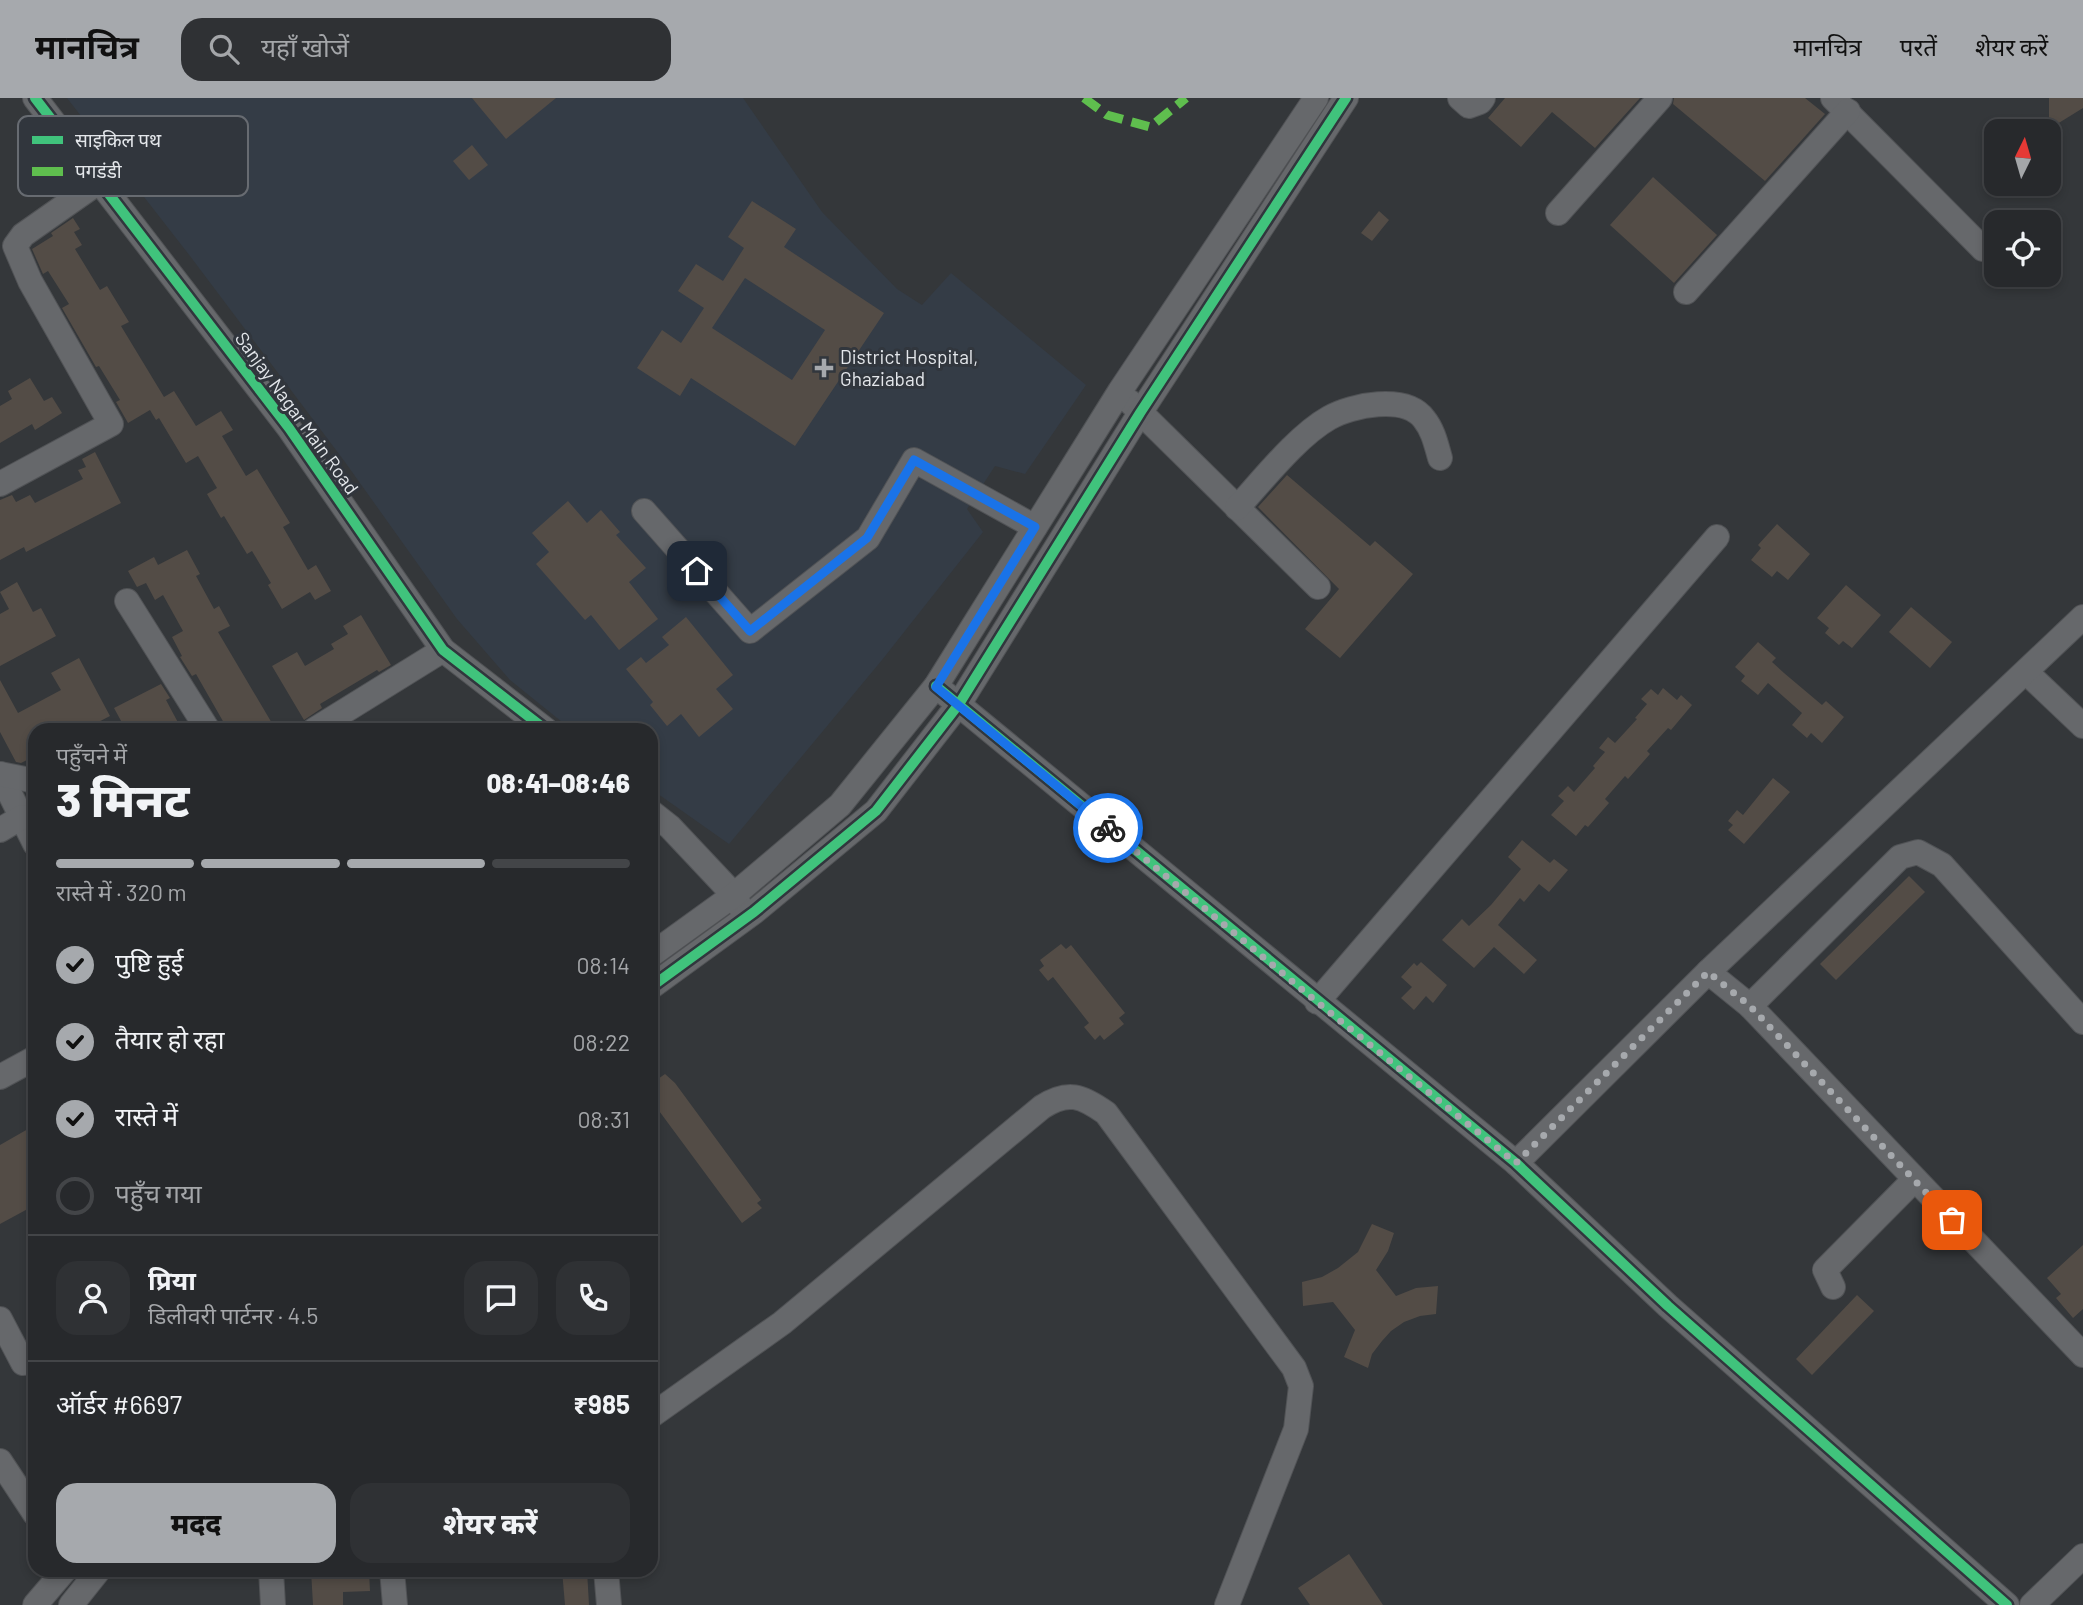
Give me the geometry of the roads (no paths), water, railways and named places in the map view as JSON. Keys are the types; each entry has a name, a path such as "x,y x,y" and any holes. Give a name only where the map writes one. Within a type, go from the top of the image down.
{"street":[{"name":"Sanjay Nagar Main Road","path":"35,98 49,116"},
{"path":"658,950 734,895 840,805 936,687 1120,391 1316,98"},
{"path":"658,981 747,918 876,811 959,704 1140,413 1346,98"},
{"path":"1460,98 1469,106 1483,98"},
{"path":"1558,212 1660,98"},
{"path":"1686,292 1840,105 1983,249"},
{"path":"0,484 111,425 30,281 15,246 23,235 79,196"},
{"name":"Sanjay Nagar Main Road","path":"111,196 289,428 443,650 537,723"},
{"path":"1120,391 1318,587"},
{"path":"1237,508 1291,449 1329,418 1373,403 1400,404 1423,416 1434,436 1440,458"},
{"path":"644,511 750,631 867,538 914,460 1035,527"},
{"path":"1317,1002 1717,537"},
{"path":"127,601 204,723"},
{"path":"1516,1163 1708,972 2083,617"},
{"path":"325,723 443,650"},
{"path":"2026,672 2083,726"},
{"path":"936,687 1516,1163 1668,1306 2007,1605"},
{"path":"0,774 28,780"},
{"path":"0,774 28,829"},
{"path":"0,830 22,817"},
{"path":"658,817 734,895 747,918"},
{"path":"1750,1006 1900,857 1918,852 1942,865 2083,1022"},
{"path":"1708,972 1750,1006 2083,1355"},
{"path":"0,1077 28,1062"},
{"path":"658,1411 782,1323 1042,1107 1056,1098 1088,1100 1106,1113 1294,1368 1301,1387 1296,1429 1227,1605"},
{"path":"1833,1287 1825,1270 1914,1180"},
{"path":"0,1319 23,1363"},
{"path":"0,1461 28,1503"},
{"path":"2032,1605 2083,1556"},
{"path":"35,1605 59,1577"},
{"path":"71,1605 93,1577"},
{"path":"271,1577 273,1605"},
{"path":"393,1577 395,1605"},
{"path":"607,1577 609,1605"}],"place":[{"name":"District Hospital, Ghaziabad","path":"824,368"}]}
